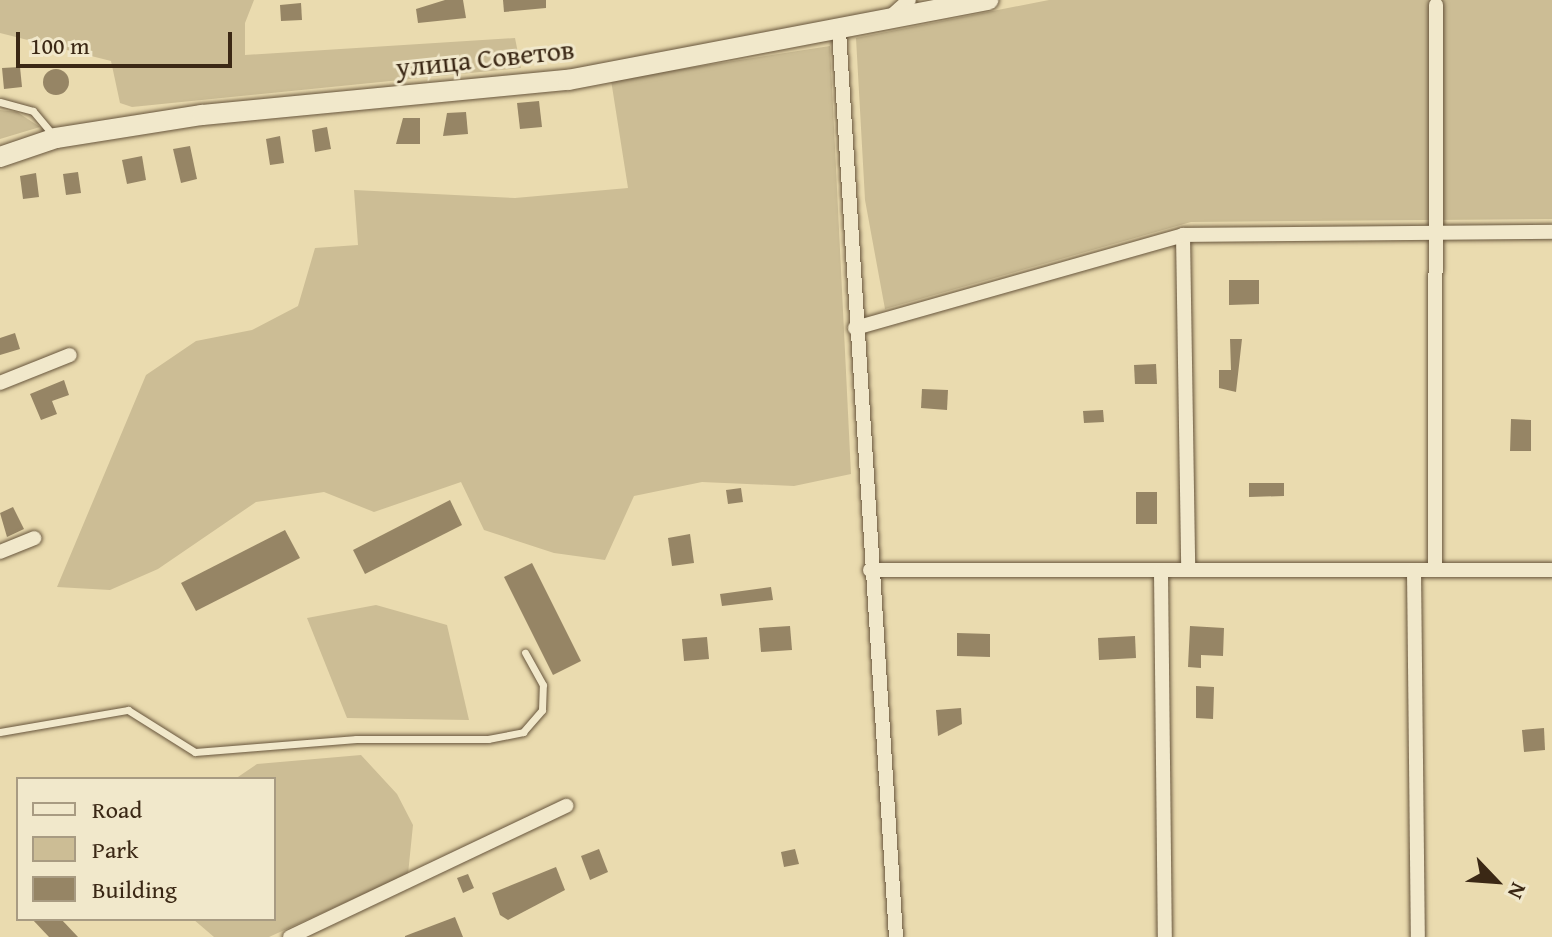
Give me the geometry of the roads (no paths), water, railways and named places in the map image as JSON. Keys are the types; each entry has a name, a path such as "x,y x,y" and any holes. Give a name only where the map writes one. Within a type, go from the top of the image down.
{"main road":[{"name":"улица Советов","path":"0,157 56,138 202,115 568,80 882,25 988,0"}],"street":[{"path":"882,25 909,0"},
{"path":"1435,570 1436,5"},
{"path":"839,31 870,570 896,937"},
{"path":"855,328 1183,235 1552,232"},
{"path":"1183,235 1188,570"},
{"path":"0,383 70,355"},
{"path":"0,552 34,538"},
{"path":"870,570 1552,570"},
{"path":"1414,570 1418,937"},
{"path":"1161,571 1165,937"},
{"path":"290,937 566,806"}],"lane":[{"path":"0,102 33,111 56,138"},
{"path":"0,732 128,710 195,752 356,739 488,739 523,732 542,710 543,685 525,653"}]}
